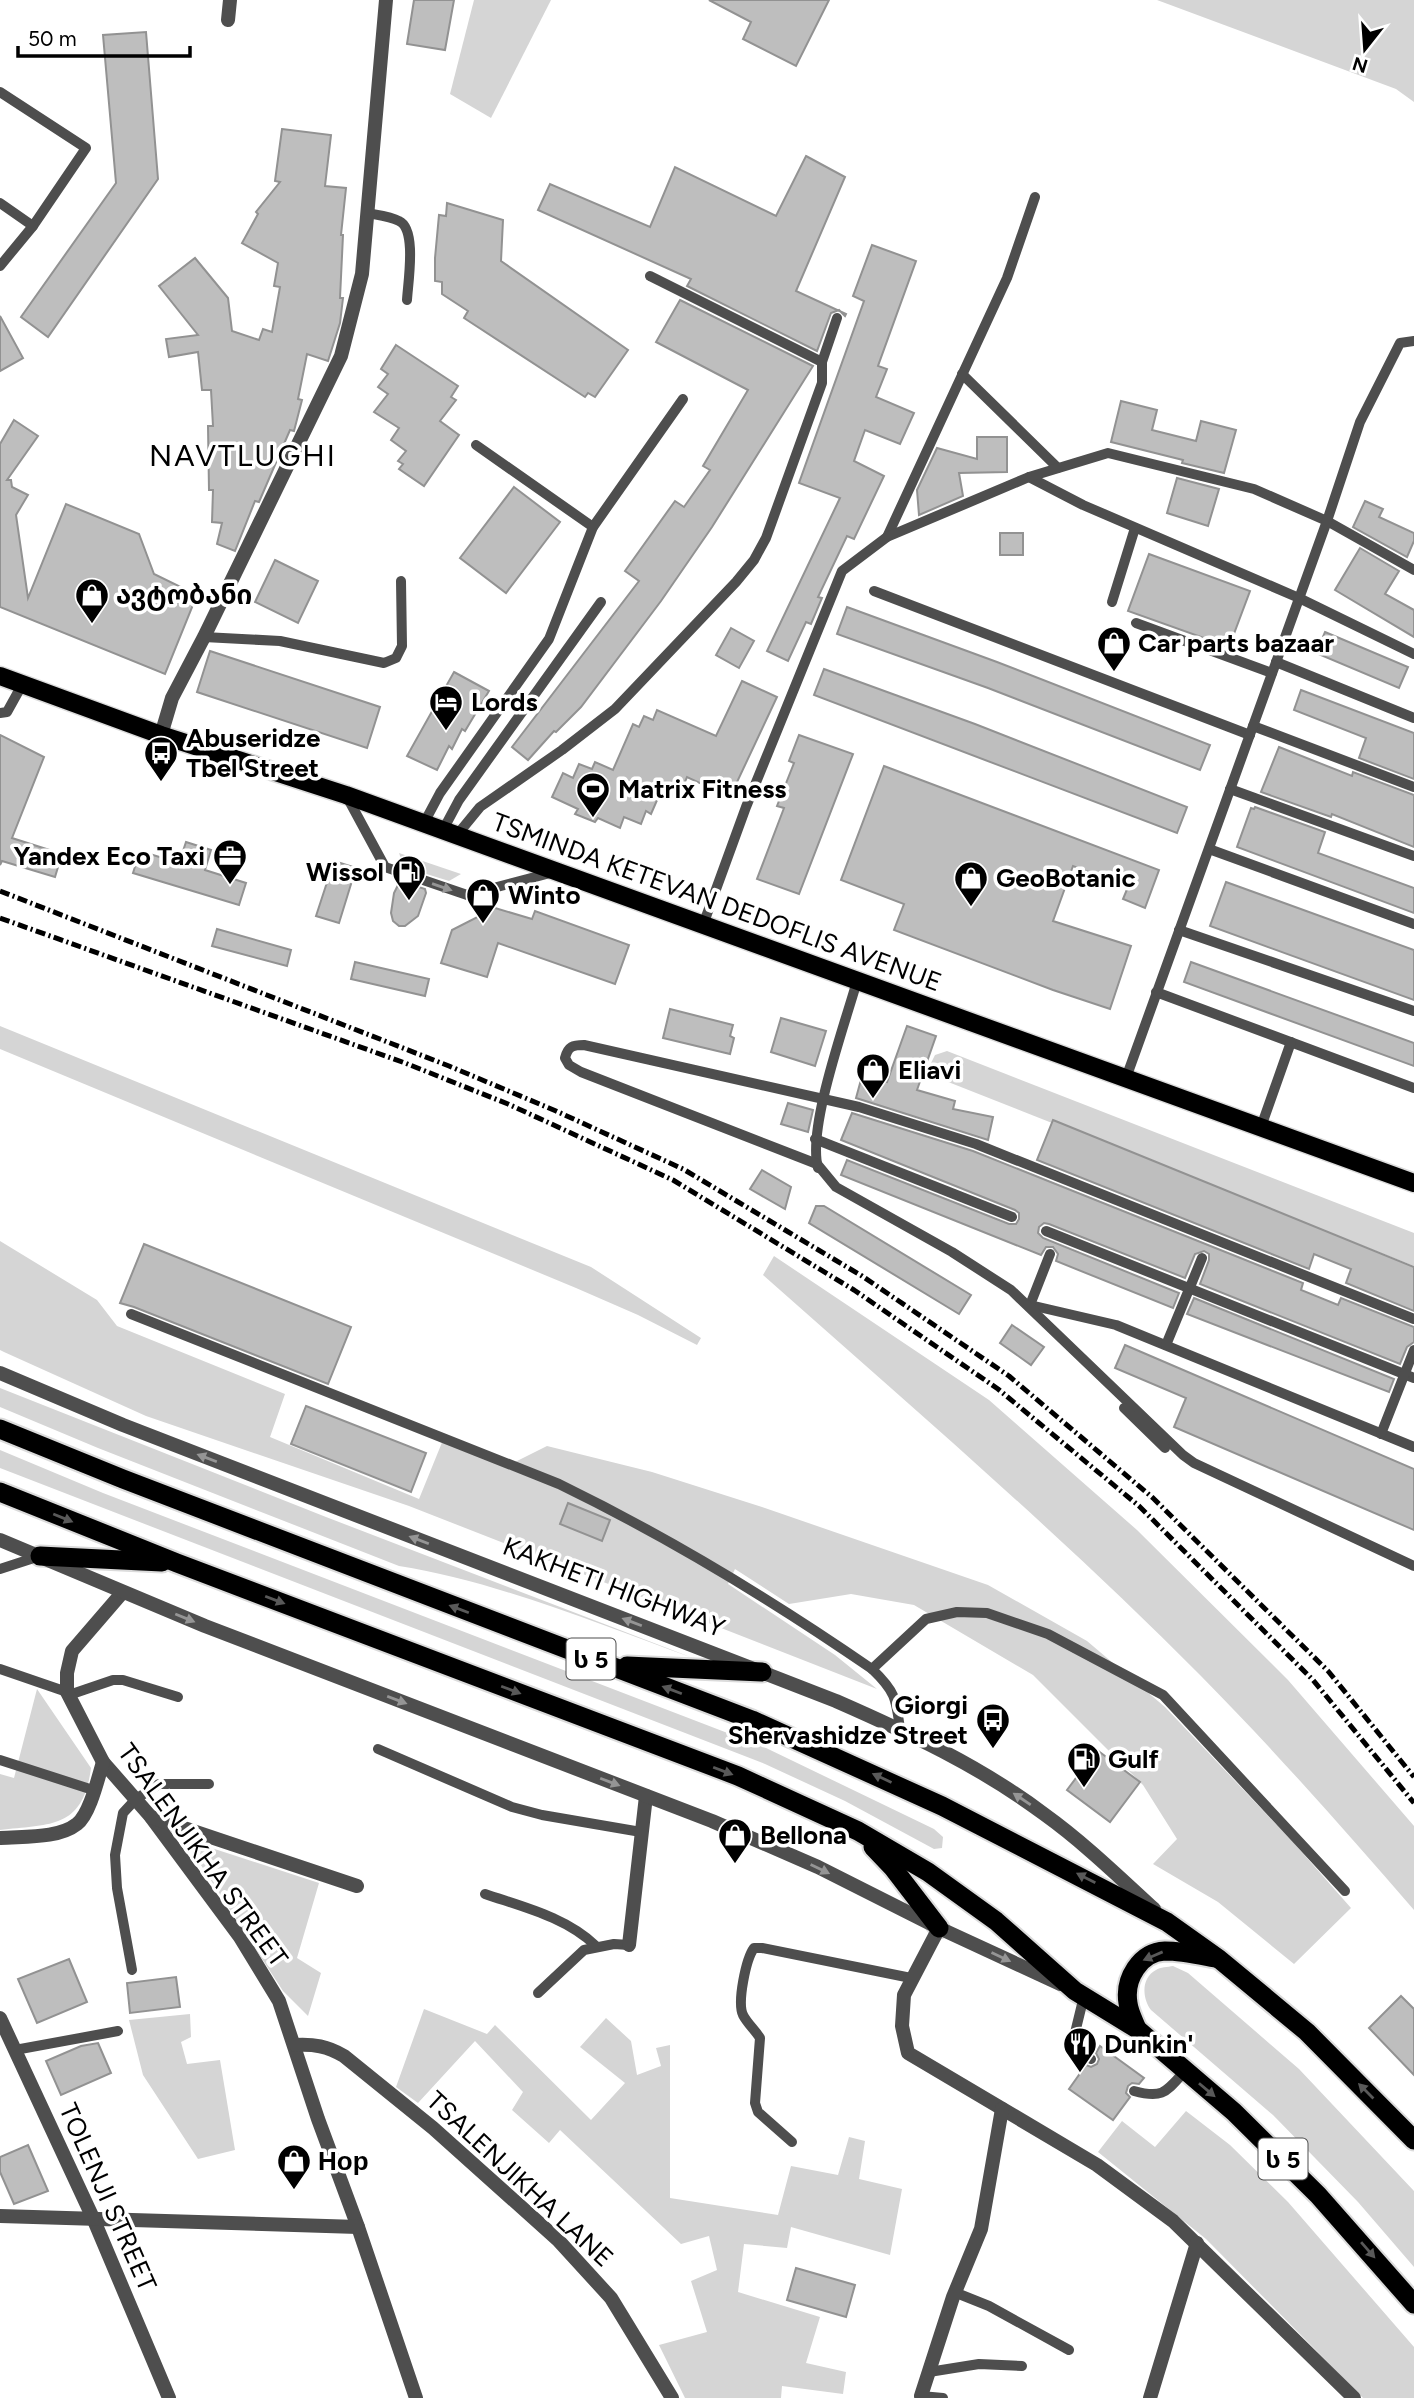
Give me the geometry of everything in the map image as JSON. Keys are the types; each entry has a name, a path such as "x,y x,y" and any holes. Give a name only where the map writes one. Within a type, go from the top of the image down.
{"highway":[{"name":"KAKHETI HIGHWAY","path":"0,1429 123,1479 752,1720 942,1806 1167,1922 1219,1959 1307,2032 1414,2140"},
{"name":"ს 5","path":"0,1492 177,1563 738,1776 858,1831 928,1872 996,1921 1079,1994 1137,2029 1279,2154 1364,2245 1414,2304"},
{"path":"40,1556 177,1563"},
{"path":"608,1666 762,1672"},
{"path":"858,1831 893,1868 939,1928"},
{"path":"1137,2029 1128,2003 1129,1986 1136,1965 1149,1954 1164,1951 1219,1959"}],"main road":[{"name":"TSMINDA KETEVAN DEDOFLIS AVENUE","path":"0,676 161,736 346,795 1261,1128 1413,1180"}],"street":[{"path":"228,20 230,0"},
{"path":"161,736 172,698 341,356 362,274 386,0"},
{"name":"KAKHETI HIGHWAY","path":"0,1373 123,1425 762,1672 900,1729 958,1758 1044,1814 1085,1846 1167,1922"},
{"path":"0,1540 122,1593 772,1846 1079,1994"},
{"path":"68,1694 67,1673 72,1651 122,1593"},
{"name":"TSALENJIKHA STREET","path":"68,1694 103,1762 151,1817 240,1937 279,2001 416,2398"},
{"path":"0,1838 58,1833 77,1824 86,1812 103,1762"},
{"path":"629,1945 646,1796"},
{"path":"151,1817 358,1886"},
{"path":"939,1928 904,1994 902,2026 908,2053 1097,2165 1173,2221 1354,2398"},
{"name":"TOLENJI STREET","path":"0,2018 93,2218 169,2398"},
{"name":"TSALENJIKHA LANE","path":"295,2045 315,2044 344,2056 433,2128 558,2240 611,2298 672,2398"},
{"path":"921,2397 954,2292 981,2229 1002,2109"},
{"path":"0,2216 358,2227"},
{"path":"1150,2398 1197,2243"}],"lane":[{"path":"0,92 86,148 33,226 0,266"},
{"path":"887,537 1007,278 1035,197"},
{"path":"0,203 33,226"},
{"path":"367,212 400,221 406,227 410,240 407,300"},
{"path":"650,276 822,362"},
{"path":"450,833 480,807 615,709 754,560 766,538 822,383 822,362 837,318"},
{"path":"1126,1078 1327,521 1360,422 1401,343 1414,341"},
{"path":"962,374 1058,468"},
{"path":"424,823 439,793 550,639 593,527 683,399"},
{"path":"476,445 593,527"},
{"path":"703,925 746,807 842,571 887,537 1029,477 1108,453 1254,489 1327,521 1414,570"},
{"path":"1029,477 1083,505 1299,598 1414,654"},
{"path":"1112,602 1135,528"},
{"path":"204,637 280,641 384,663 396,659 402,646 401,581"},
{"path":"874,591 1414,788"},
{"path":"450,833 459,800 601,602"},
{"path":"1136,624 1274,668 1414,718"},
{"path":"0,713 8,712 22,684"},
{"path":"1230,789 1414,856"},
{"path":"346,795 385,867 473,897 496,887 556,872"},
{"path":"1209,849 1414,924"},
{"path":"1179,930 1414,1011"},
{"path":"857,981 824,1098 816,1139 817,1164 823,1180 832,1191 949,1257 1027,1306 1194,1463 1414,1566"},
{"path":"1156,992 1414,1088"},
{"path":"1261,1128 1290,1042"},
{"path":"817,1164 581,1072 569,1065 565,1058 567,1051 573,1045 584,1045 824,1098 976,1144 1209,1240 1414,1319"},
{"path":"816,1139 1012,1217"},
{"path":"1046,1231 1409,1376"},
{"path":"1027,1306 1050,1254"},
{"path":"1166,1345 1202,1258"},
{"path":"1027,1306 1116,1325 1414,1447"},
{"path":"1027,1306 1149,1434 1193,1471 1414,1573"},
{"path":"131,1314 558,1484 617,1513 720,1570 872,1669 889,1685 896,1702 900,1729"},
{"path":"1381,1434 1409,1376 1414,1350"},
{"path":"0,1569 40,1556"},
{"path":"872,1669 926,1619 957,1612 987,1613 1048,1634 1163,1695 1345,1891"},
{"path":"0,1669 68,1694 123,1679 178,1697"},
{"path":"378,1749 512,1807 542,1815 641,1832"},
{"path":"0,1760 93,1790"},
{"path":"132,1970 117,1888 115,1856 123,1813 136,1799 159,1784 209,1784"},
{"path":"485,1895 551,1917 586,1936 596,1946"},
{"path":"538,1993 584,1950 596,1946 629,1945"},
{"path":"792,2142 769,2124 758,2112 755,2103 760,2038 744,2017 741,2003 749,1956 754,1948 911,1978"},
{"path":"1079,1994 1074,2037 1077,2049 1091,2059"},
{"path":"15,2050 118,2031"},
{"path":"1134,2091 1152,2096 1168,2089 1185,2071"},
{"path":"954,2292 989,2306 1069,2350"},
{"path":"929,2372 979,2364 1022,2366"},
{"path":"921,2397 943,2398"}],"shaded area":[{"path":"474,0 551,0 491,118 450,94"},
{"path":"1157,0 1414,0 1414,102 1396,89"},
{"path":"399,853 461,874 449,881 404,867"},
{"path":"0,1026 591,1267 701,1338 697,1345 576,1288 0,1049"},
{"path":"947,1051 1414,1233 1414,1266 933,1076 929,1067 935,1055"},
{"path":"0,1241 97,1300 117,1326 285,1394 270,1437 419,1499 443,1440 507,1466 547,1446 652,1472 988,1585 1087,1641 1165,1707 1292,1841 1351,1908 1294,1964 1218,1902 1153,1864 1177,1839 1143,1785 1033,1675 914,1605 851,1594 789,1604 735,1569 728,1584 835,1655 877,1689 409,1506 146,1416 4,1352 0,1350"},
{"path":"774,1256 989,1400 1137,1530 1288,1680 1414,1826 1414,1910 1282,1762 1147,1623 985,1472 763,1275"},
{"path":"0,1388 693,1658 510,1593 399,1566 0,1407"},
{"path":"0,1450 103,1493 764,1747 934,1829 943,1837 942,1848 934,1849 845,1801 765,1764 0,1468"},
{"path":"37,1689 91,1768 87,1788 81,1803 62,1820 0,1830 0,1774 14,1778"},
{"path":"184,1839 319,1883 297,1958 321,1973 308,2016 283,1991"},
{"path":"1173,1966 1188,1973 1299,2069 1414,2191 1414,2267 1358,2202 1273,2115 1151,2010 1145,1994 1145,1983 1158,1969"},
{"path":"424,2009 487,2034 495,2025 591,2120 625,2083 580,2047 606,2018 631,2041 637,2075 661,2066 656,2048 670,2045 670,2198 778,2215 791,2166 838,2175 849,2137 865,2141 859,2179 902,2189 890,2255 791,2227 787,2248 744,2244 738,2292 820,2317 806,2363 846,2372 843,2394 782,2386 781,2398 685,2398 659,2345 707,2332 691,2281 717,2270 709,2236 681,2244 560,2130 549,2143 512,2110 523,2092 475,2041 418,2103 396,2087"},
{"path":"190,2014 191,2037 181,2042 187,2064 220,2060 235,2150 198,2159 143,2075 129,2020"},
{"path":"1186,2111 1230,2145 1288,2202 1414,2347 1414,2398 1363,2398 1206,2239 1098,2152 1122,2121 1155,2147"}],"building":[{"path":"414,0 454,0 445,50 407,44"},
{"path":"709,0 829,0 796,66 743,39 751,22"},
{"path":"146,32 158,179 48,337 21,317 116,183 103,35"},
{"path":"282,129 331,135 325,186 346,188 341,235 340,298 343,298 340,323 328,361 307,354 298,399 302,400 294,431 290,430 259,502 255,501 235,551 217,544 222,523 212,522 213,490 209,490 208,426 213,426 211,390 202,390 198,352 169,357 166,339 198,335 159,286 195,258 228,298 232,331 259,340 263,329 272,332 280,287 274,286 278,263 242,243 258,214 256,212 280,182 275,181"},
{"path":"806,156 845,177 796,291 838,310 831,313 817,351 687,286 691,279 538,210 550,184 650,227 675,167 776,216"},
{"path":"447,203 503,220 501,261 628,350 595,397 588,393 585,397 464,318 468,311 442,294 442,282 435,281 435,258 439,215 446,216"},
{"path":"872,245 916,261 878,366 887,369 876,397 914,413 900,444 865,430 854,461 884,476 854,539 847,536 818,597 822,598 811,624 806,622 788,661 767,651 840,498 799,483 864,301 853,296"},
{"path":"680,300 813,366 712,527 661,601 581,707 554,731 528,760 512,747 639,581 625,571 675,501 684,507 710,470 703,466 748,390 656,342"},
{"path":"0,316 23,358 0,371"},
{"path":"396,345 458,386 451,397 456,400 440,421 459,435 424,486 399,469 403,464 398,461 406,451 391,440 399,428 374,412 388,394 378,387 388,374 381,369"},
{"path":"1121,401 1157,410 1152,430 1196,441 1201,421 1236,430 1224,473 1111,442"},
{"path":"14,420 38,436 7,480 11,480 12,487 28,495 16,515 28,598 66,504 139,534 154,574 197,595 165,674 0,607 0,444"},
{"path":"977,437 1007,437 1007,472 959,473 963,496 919,515 917,490 937,448 977,459"},
{"path":"1177,478 1219,489 1208,526 1167,513"},
{"path":"514,487 560,522 506,593 460,558"},
{"path":"1365,501 1383,509 1379,517 1414,533 1414,541 1407,557 1353,527"},
{"path":"1000,533 1023,533 1023,555 1000,555"},
{"path":"1360,548 1399,571 1385,594 1414,610 1414,637 1335,590"},
{"path":"1149,554 1250,591 1229,647 1128,611"},
{"path":"275,560 318,581 298,623 255,602"},
{"path":"847,607 1210,745 1200,770 988,688 837,634"},
{"path":"731,628 754,641 739,668 716,655"},
{"path":"1325,632 1408,667 1399,688 1316,653"},
{"path":"210,651 380,707 367,748 197,692"},
{"path":"824,669 975,724 1187,807 1177,833 814,695"},
{"path":"454,672 489,691 465,731 462,729 452,749 449,746 437,770 407,756"},
{"path":"742,681 777,697 730,797 687,777 678,798 661,791 651,814 646,811 641,824 624,817 620,828 598,818 595,822 575,814 578,809 552,797 563,773 573,778 579,764 592,769 595,762 613,770 633,724 639,727 644,716 653,720 657,710 716,736"},
{"path":"1301,690 1414,733 1414,779 1359,758 1366,738 1294,710"},
{"path":"0,735 44,757 12,838 62,854 55,877 2,861 0,865"},
{"path":"799,735 853,754 799,894 757,879 784,808 777,806 794,763 789,761"},
{"path":"1279,747 1352,776 1353,772 1414,795 1414,847 1332,814 1331,817 1261,792"},
{"path":"884,766 1159,870 1145,908 1123,899 1128,887 1073,866 1053,921 1131,946 1110,1009 894,930 904,904 841,880"},
{"path":"1255,807 1325,832 1318,853 1414,888 1414,913 1237,847 1251,808"},
{"path":"186,842 211,850 205,870 246,883 239,905 133,873 140,851 179,863"},
{"path":"334,861 356,868 339,923 316,916"},
{"path":"400,881 425,889 426,893 418,916 405,926 399,926 393,921 391,913 394,893"},
{"path":"1226,882 1414,950 1414,1000 1210,926"},
{"path":"495,908 532,919 535,911 629,945 615,984 498,943 487,977 441,963 452,930"},
{"path":"217,929 291,950 287,966 212,946"},
{"path":"355,962 429,979 425,996 351,979"},
{"path":"1191,962 1414,1043 1414,1066 1184,982"},
{"path":"670,1009 733,1025 730,1036 734,1038 730,1054 663,1038"},
{"path":"781,1018 826,1031 815,1066 771,1052"},
{"path":"907,1026 936,1036 917,1090 955,1101 953,1109 993,1117 988,1140 856,1098 862,1076 887,1082"},
{"path":"788,1103 813,1110 808,1132 781,1124"},
{"path":"852,1113 973,1151 1303,1283 1301,1290 1338,1305 1341,1298 1414,1327 1414,1342 1407,1347 1400,1364 1200,1284 1209,1260 1209,1254 1204,1251 1195,1254 1185,1278 1049,1224 1044,1223 1039,1227 1038,1233 1043,1238 1179,1293 1173,1308 1056,1261 1058,1254 1053,1247 1046,1247 1041,1255 841,1175 847,1160 1009,1224 1016,1224 1019,1219 1019,1213 1015,1210 841,1140"},
{"path":"1053,1120 1414,1267 1414,1311 1346,1283 1351,1269 1314,1254 1309,1269 1037,1160"},
{"path":"762,1170 791,1187 785,1209 750,1189"},
{"path":"816,1206 824,1206 971,1295 959,1314 809,1223"},
{"path":"144,1244 351,1327 328,1384 120,1303"},
{"path":"1194,1298 1394,1379 1389,1392 1187,1314"},
{"path":"1012,1325 1044,1347 1031,1365 1000,1343"},
{"path":"1125,1345 1414,1469 1414,1530 1174,1427 1186,1398 1115,1368"},
{"path":"306,1406 426,1453 411,1492 291,1444"},
{"path":"568,1503 610,1520 602,1541 560,1524"},
{"path":"1097,1750 1140,1782 1110,1822 1067,1790"},
{"path":"69,1959 87,2002 37,2023 18,1979"},
{"path":"176,1977 180,2007 130,2013 127,1983"},
{"path":"1401,1996 1414,2009 1414,2075 1369,2028"},
{"path":"98,2043 111,2073 61,2095 46,2061 81,2046"},
{"path":"1100,2046 1144,2078 1139,2084 1132,2083 1128,2086 1126,2093 1130,2097 1113,2120 1069,2089 1086,2065 1091,2067 1097,2064 1099,2059 1096,2053"},
{"path":"28,2145 48,2191 14,2204 0,2172 0,2157"},
{"path":"796,2268 855,2285 846,2317 787,2300"}],"railway":[{"path":"0,891 449,1066 556,1111 683,1169 862,1276 1009,1376 1153,1498 1328,1671 1414,1777"},
{"path":"0,918 405,1063 508,1104 673,1180 854,1290 998,1389 1139,1506 1313,1680 1414,1803"}],"place":[{"name":"ავტობანი","path":"92,625"},
{"name":"Car parts bazaar","path":"1114,673"},
{"name":"Lords","path":"446,732"},
{"name":"Abuseridze Tbel Street","path":"161,783"},
{"name":"Matrix Fitness","path":"593,819"},
{"name":"Yandex Eco Taxi","path":"230,886"},
{"name":"Wissol","path":"409,902"},
{"name":"GeoBotanic","path":"971,908"},
{"name":"Winto","path":"483,925"},
{"name":"Eliavi","path":"873,1100"},
{"name":"Giorgi Shervashidze Street","path":"993,1750"},
{"name":"Gulf","path":"1084,1789"},
{"name":"Bellona","path":"735,1865"},
{"name":"Dunkin'","path":"1080,2074"},
{"name":"Нор","path":"294,2191"}],"district":[{"name":"NAVTLUGHI","path":"243,455"}]}
